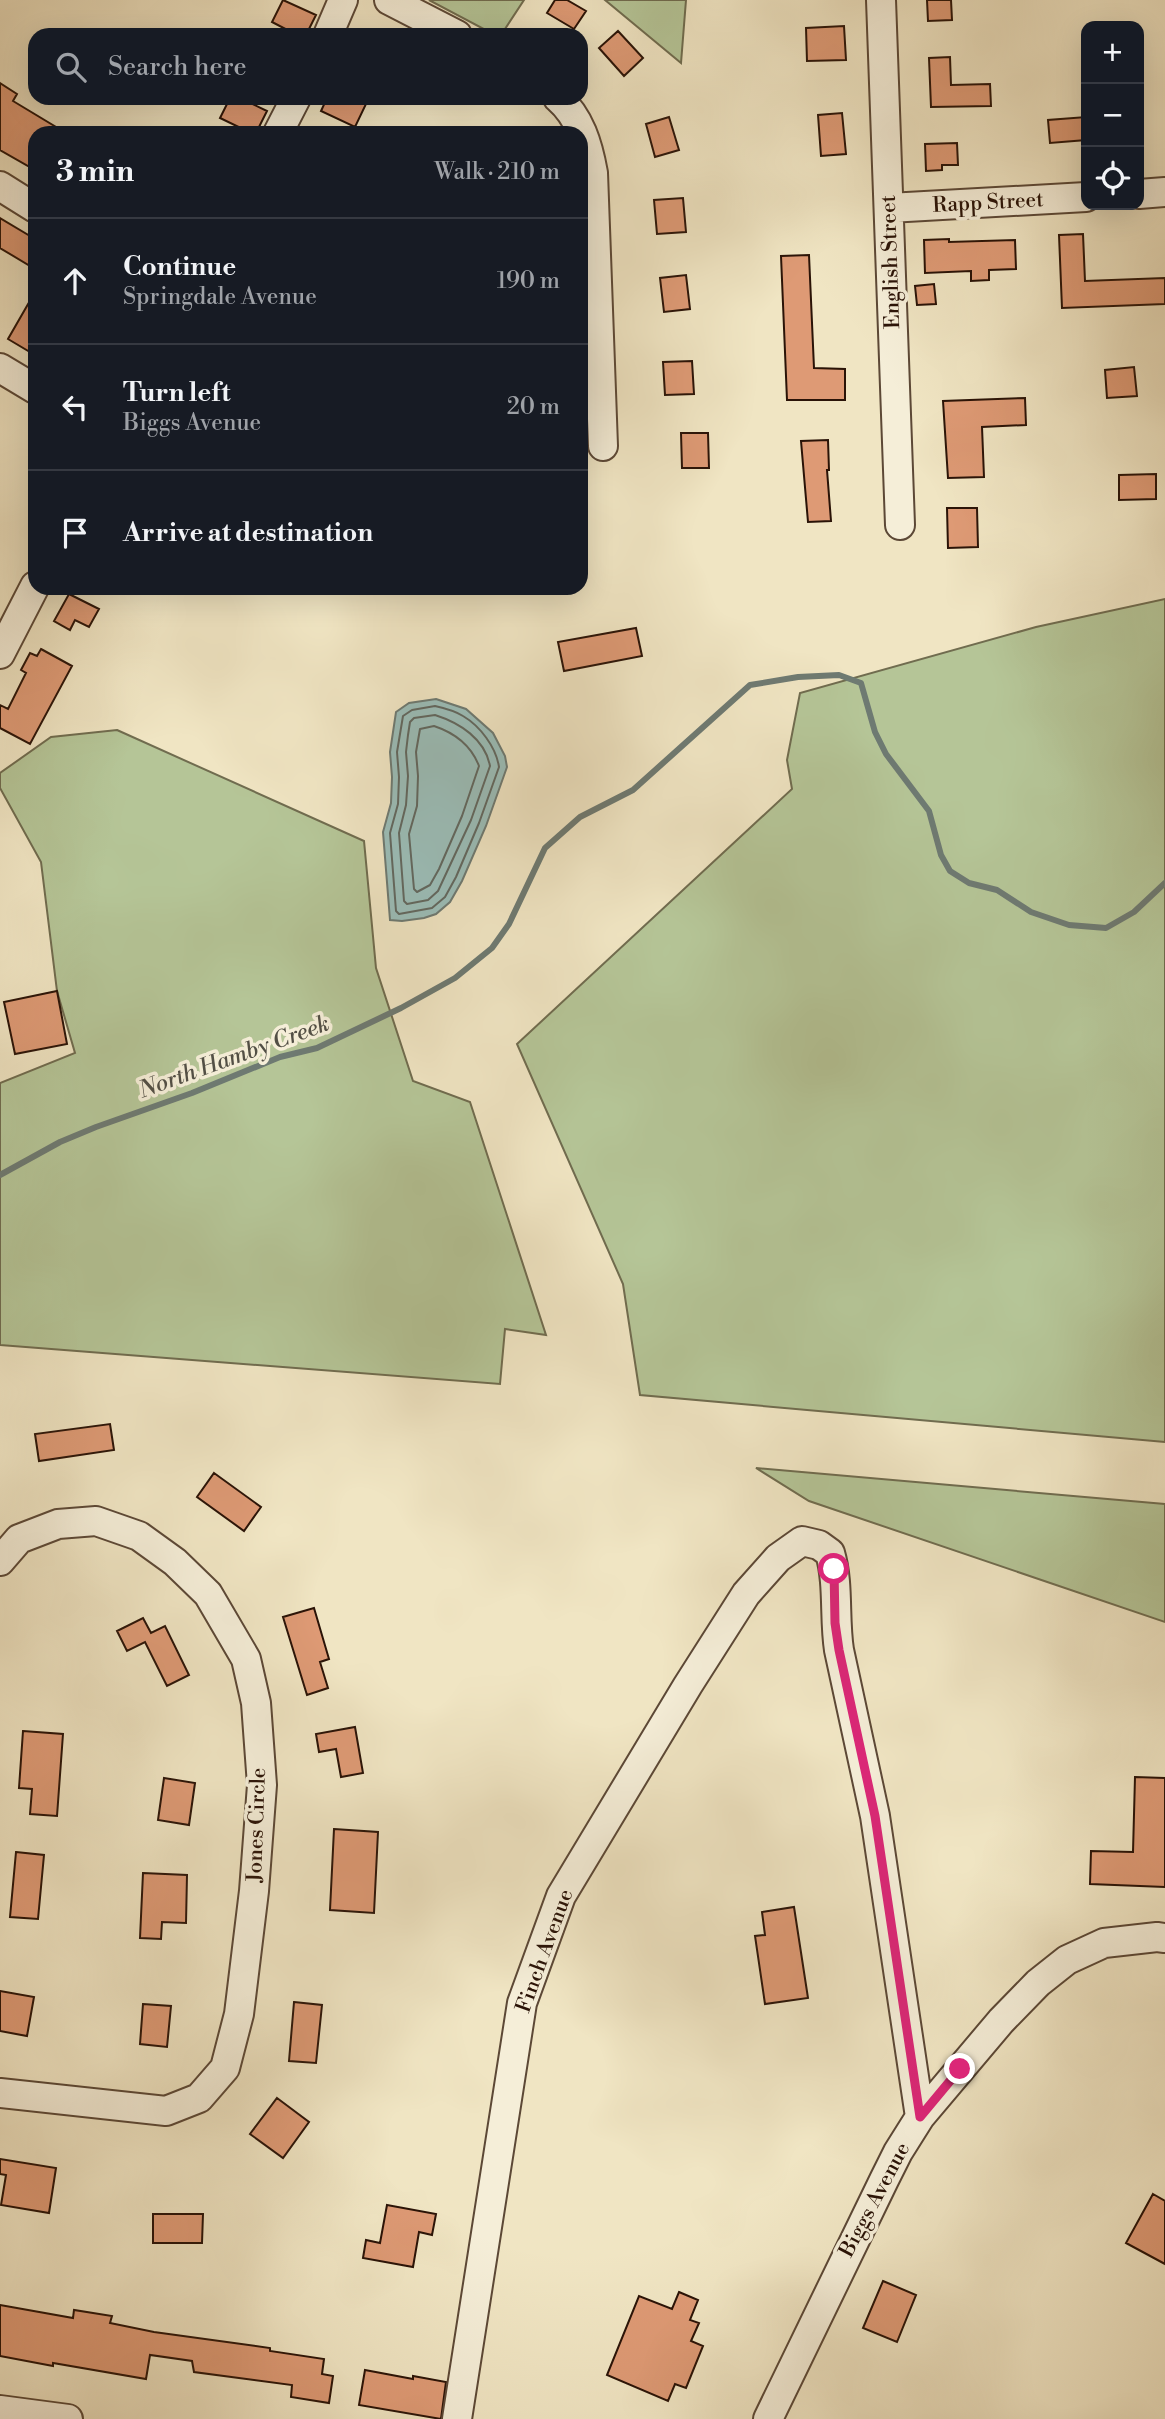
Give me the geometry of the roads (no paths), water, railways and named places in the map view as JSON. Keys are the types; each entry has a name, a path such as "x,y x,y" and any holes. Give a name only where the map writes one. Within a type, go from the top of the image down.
{"street":[{"path":"331,28 343,0"},
{"path":"389,0 443,28"},
{"name":"English Street","path":"881,0 900,525"},
{"path":"282,126 292,105"},
{"path":"563,105 579,126"},
{"path":"588,148 593,173 603,446"},
{"path":"0,186 28,204"},
{"path":"1144,194 1165,192"},
{"name":"Rapp Street","path":"889,208 1081,197"},
{"path":"0,368 28,385"},
{"path":"0,654 30,595"},
{"name":"Jones Circle","path":"0,1561 19,1539 58,1524 96,1521 139,1536 175,1562 208,1594 246,1659 256,1703 262,1785 254,1891 239,2014 225,2068 199,2098 166,2111 0,2093"},
{"name":"Finch Avenue","path":"457,2419 522,2003 561,1896 746,1594 778,1558 802,1541 819,1545 830,1553 834,1569 835,1623 839,1650 875,1816 920,2117"},
{"name":"Biggs Avenue","path":"768,2419 833,2281 898,2152 920,2117 1001,2021 1038,1983 1067,1960 1104,1944 1165,1938"},
{"path":"0,2410 68,2419"}],"water":[{"path":"436,699 466,709 493,733 505,756 507,767 486,826 450,902 436,914 424,918 390,920 383,832 391,803 390,752 396,712 409,703"}],"waterway":[{"name":"North Hamby Creek","path":"0,1175 60,1142 96,1127 192,1093 280,1057 317,1048 401,1008 455,978 492,948 509,924 545,848 580,817 633,790 750,685 798,677 839,675 861,683 875,732 886,754 929,811 941,855 950,871 969,883 997,890 1031,912 1069,925 1106,928 1134,912 1165,883"}]}
